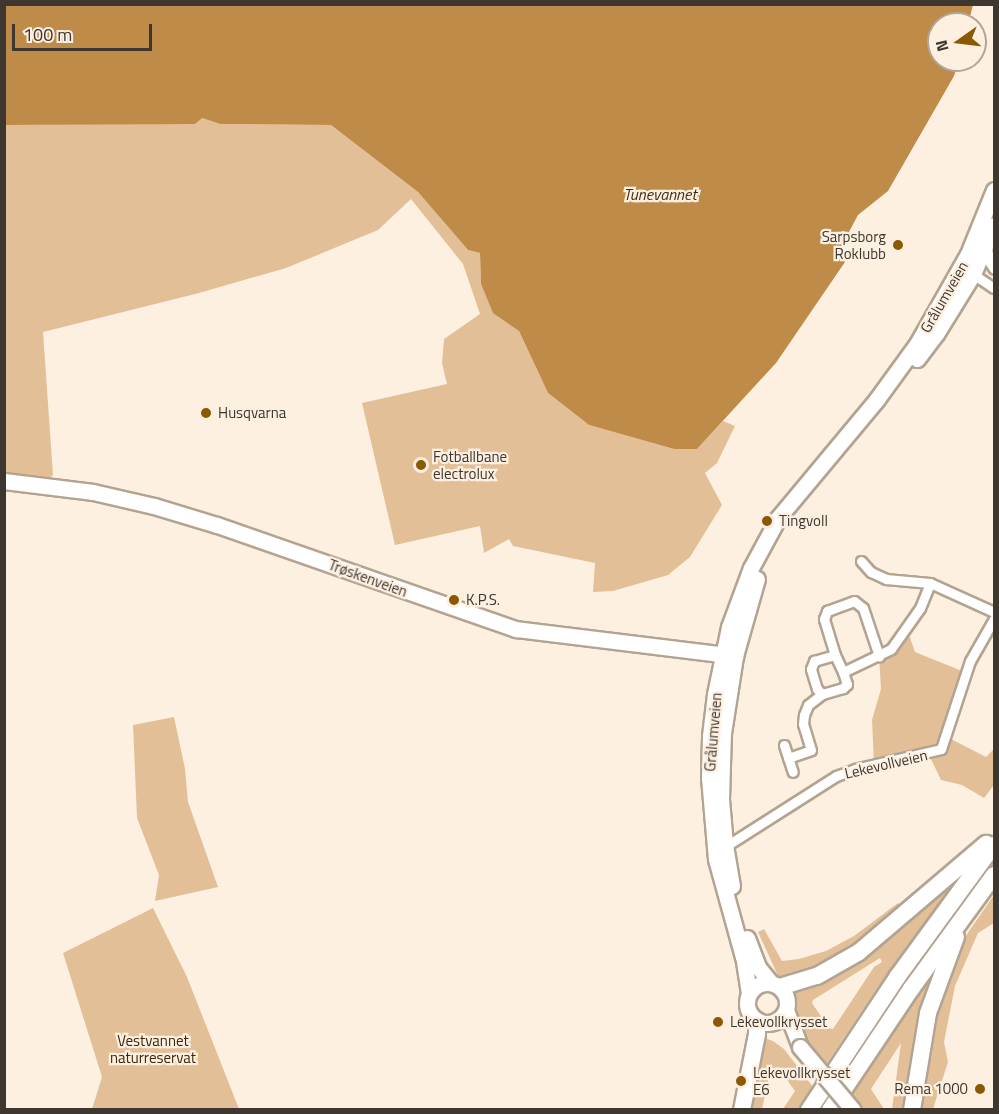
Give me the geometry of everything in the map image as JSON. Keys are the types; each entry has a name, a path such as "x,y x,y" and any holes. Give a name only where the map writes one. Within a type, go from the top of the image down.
{"highway":[{"path":"775,985 823,973 859,952 994,839"},
{"path":"809,1110 898,976 994,845"},
{"path":"830,1110 994,875"},
{"path":"912,1110 928,1013 966,912"},
{"path":"742,1110 757,1034 764,1022"}],"main road":[{"name":"Grålumveien","path":"775,985 758,967 745,933 732,885 725,845 721,765 727,700 729,627 751,568 778,518 877,399 917,344 968,254 994,190"},
{"name":"Grålumveien","path":"877,399 893,386 924,351 973,274 987,247 994,225"},
{"name":"Trøskenveien","path":"4,481 93,492 165,509 516,629 729,655"},
{"name":"Grålumveien","path":"729,655 710,736 709,778 716,859 743,957 749,993"},
{"path":"800,1047 786,1010 787,999 775,985 758,984 749,993 746,1005 764,1022 800,1047 853,1110"},
{"path":"764,1022 786,1010"}],"street":[{"path":"987,247 989,261 994,269"},
{"path":"968,254 973,274 994,288"},
{"path":"861,561 871,572 886,579 930,583 994,612"},
{"path":"843,672 891,649 920,608 930,583"},
{"path":"789,758 811,750 803,724 808,705 822,694 843,688 847,684 824,619 827,611 854,601 863,608 879,656"},
{"name":"Lekevollveien","path":"716,859 725,845 836,776 855,769 941,749 970,661 994,619"},
{"path":"822,694 817,689 811,669 814,661 835,655"},
{"path":"784,745 793,772"}],"green space":[{"path":"202,118 220,124 331,125 418,192 468,250 480,253 481,284 493,312 519,331 548,393 589,425 674,449 697,449 723,421 735,426 717,463 705,473 722,505 690,557 668,575 613,591 593,592 595,563 513,546 509,539 484,553 480,526 395,545 362,403 447,384 442,363 444,339 480,314 463,264 411,199 378,230 286,268 199,293 43,332 53,475 49,478 5,474 4,125 93,124"},
{"path":"907,629 915,652 967,673 947,737 986,757 994,749 994,785 984,798 962,785 941,780 928,753 874,765 872,720 881,689 879,656"},
{"path":"174,717 185,769 188,802 218,887 155,901 159,875 137,818 133,725"},
{"path":"961,873 877,988 825,1066 800,1032 792,1013 790,992","holes":["880,958 882,962 874,967 833,1029 829,1028 812,1003 813,1000"]},
{"path":"994,895 994,923 978,933 955,986 944,1042 948,1062 933,1109 916,1110 923,1061 950,965 967,934"},
{"path":"898,903 902,909 855,948 814,970 791,976 779,978 758,932 764,929 782,961 799,959 826,951 854,936"},
{"name":"Vestvannet naturreservat","path":"153,908 187,977 239,1109 92,1109 102,1077 63,953"},
{"path":"941,962 908,1109 892,1109 901,1043 871,1089 884,1109 863,1109 849,1096"},
{"path":"761,1037 773,1041 784,1049 813,1087 799,1109 783,1109 795,1091 778,1067 770,1071 762,1109 746,1110"}],"water":[{"name":"Tunevannet","path":"5,4 973,5 971,12 927,12 927,72 955,72 954,76 888,191 858,215 843,243 845,262 776,363 697,449 674,449 589,425 548,393 519,331 493,313 481,284 480,253 468,250 418,192 331,125 220,124 202,118 195,124 5,125"}],"place":[{"name":"Sarpsborg Roklubb","path":"898,245"},
{"name":"Husqvarna","path":"206,413"},
{"name":"Fotballbane electrolux","path":"421,465"},
{"name":"Tingvoll","path":"767,521"},
{"name":"K.P.S.","path":"454,600"},
{"name":"Lekevollkrysset","path":"718,1022"},
{"name":"Lekevollkrysset E6","path":"741,1081"},
{"name":"Rema 1000","path":"980,1089"}]}
